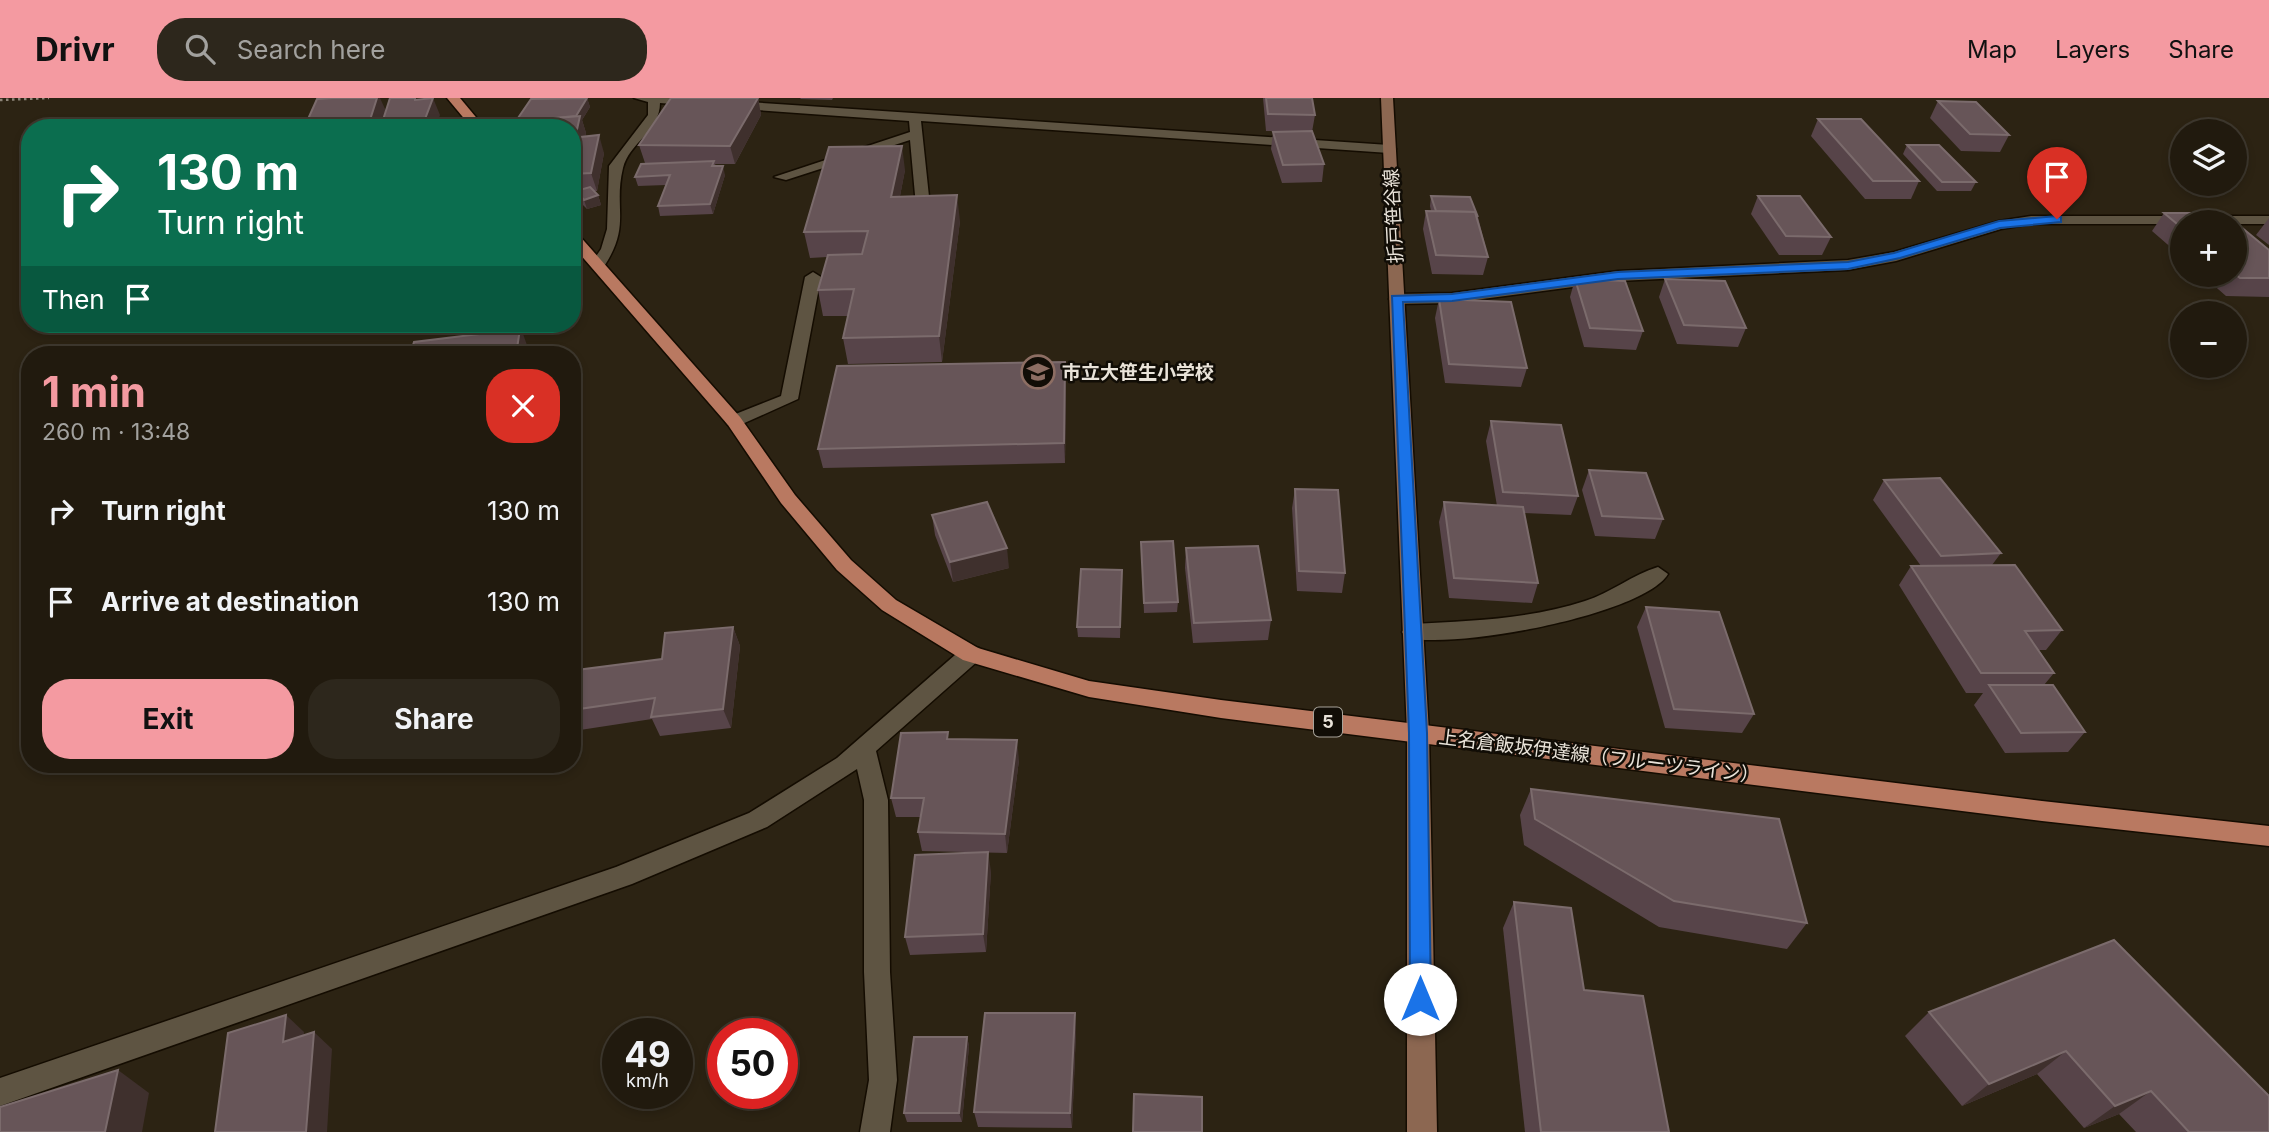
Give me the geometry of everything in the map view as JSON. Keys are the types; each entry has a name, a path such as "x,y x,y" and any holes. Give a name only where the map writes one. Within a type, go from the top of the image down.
{"main road":[{"path":"453,98 471,119"},
{"name":"折戸笹谷線","path":"1387,98 1418,733 1422,1132"},
{"name":"上名倉飯坂伊達線（フルーツライン）","path":"581,246 734,421 788,499 844,565 889,605 971,654 1089,689 2042,811 2269,836"}],"street":[{"path":"598,265 608,250 614,229 617,166 654,115 649,98 915,126 1389,149"},
{"path":"781,177 915,126"},
{"path":"915,126 923,206"},
{"path":"1396,299 1452,298 1618,276 1848,265 1896,256 1999,225 2031,220 2269,220"},
{"path":"734,421 789,399 813,277"},
{"path":"1413,632 1471,629 1575,611 1617,598 1658,574"},
{"path":"0,1092 623,876 758,820 845,765 971,654"},
{"path":"864,749 876,800 877,972 883,1080 875,1132"}],"path":[{"path":"0,100 49,98"}],"building":[{"path":"377,98 370,119 308,119 317,99"},
{"path":"390,98 433,98 425,119 383,119"},
{"path":"587,98 576,116 517,119 531,99"},
{"path":"671,98 758,98 730,146 639,145"},
{"path":"1266,98 1312,98 1315,115 1268,114"},
{"path":"1938,101 1976,102 2009,135 1970,134"},
{"path":"580,116 579,119 545,119"},
{"path":"1818,119 1861,119 1919,181 1873,181"},
{"path":"1312,131 1324,164 1283,165 1273,132"},
{"path":"599,135 591,173 581,174 581,137"},
{"path":"1907,145 1939,145 1976,182 1942,182"},
{"path":"902,146 891,197 957,195 939,336 843,338 854,289 818,290 828,255 862,254 868,231 804,232 829,147"},
{"path":"714,161 712,166 723,166 710,204 658,206 670,175 635,177 641,164"},
{"path":"590,187 598,195 584,200 581,190"},
{"path":"1431,196 1470,197 1478,217 1475,212 1436,211"},
{"path":"1758,196 1800,196 1831,237 1786,236"},
{"path":"1426,211 1475,212 1488,257 1436,255"},
{"path":"2247,232 2269,250 2269,278 2247,278"},
{"path":"1575,279 1625,281 1643,331 1590,328"},
{"path":"1665,279 1725,281 1746,328 1684,325"},
{"path":"1439,299 1511,302 1527,368 1449,364"},
{"path":"487,333 519,333 517,346 413,346 414,342"},
{"path":"1065,362 1064,443 818,449 837,366"},
{"path":"1491,421 1561,425 1578,496 1503,492"},
{"path":"1589,470 1646,473 1663,519 1602,516"},
{"path":"1940,478 2001,553 1941,556 1884,480"},
{"path":"1295,489 1338,490 1345,573 1299,571"},
{"path":"987,502 1007,548 950,562 932,515"},
{"path":"1444,502 1523,507 1538,583 1454,578"},
{"path":"1173,541 1178,602 1144,603 1141,542"},
{"path":"1258,546 1271,620 1194,623 1186,548"},
{"path":"2015,565 2062,630 2025,631 2054,673 1981,673 1911,566"},
{"path":"1081,569 1122,570 1120,627 1077,627"},
{"path":"1646,607 1719,612 1754,714 1674,709"},
{"path":"733,627 723,709 651,717 655,698 581,709 581,669 662,659 665,633"},
{"path":"1989,685 2053,685 2085,732 2021,733"},
{"path":"948,732 947,739 1017,740 1005,834 918,832 924,798 891,798 901,733"},
{"path":"1531,789 1779,819 1807,923 1674,901 1535,819"},
{"path":"988,852 983,934 905,937 915,855"},
{"path":"1514,902 1571,908 1584,990 1643,996 1669,1132 1541,1132"},
{"path":"2114,940 2269,1096 2269,1132 2189,1132 2151,1091 2115,1106 2066,1051 1989,1084 1929,1012"},
{"path":"985,1013 1075,1013 1070,1113 974,1112"},
{"path":"286,1015 283,1042 314,1032 306,1132 215,1132 228,1033"},
{"path":"914,1037 967,1037 959,1113 904,1113"},
{"path":"118,1070 105,1132 0,1132 0,1107"},
{"path":"1134,1094 1202,1097 1202,1132 1133,1132"}],"place":[{"name":"市立大笹生小学校","path":"1038,372"}],"route":[{"path":"1420,999 1418,733 1396,299 1452,298 1618,276 1704,271 1801,270 1848,265 1896,256 1999,225 2057,219"}]}
